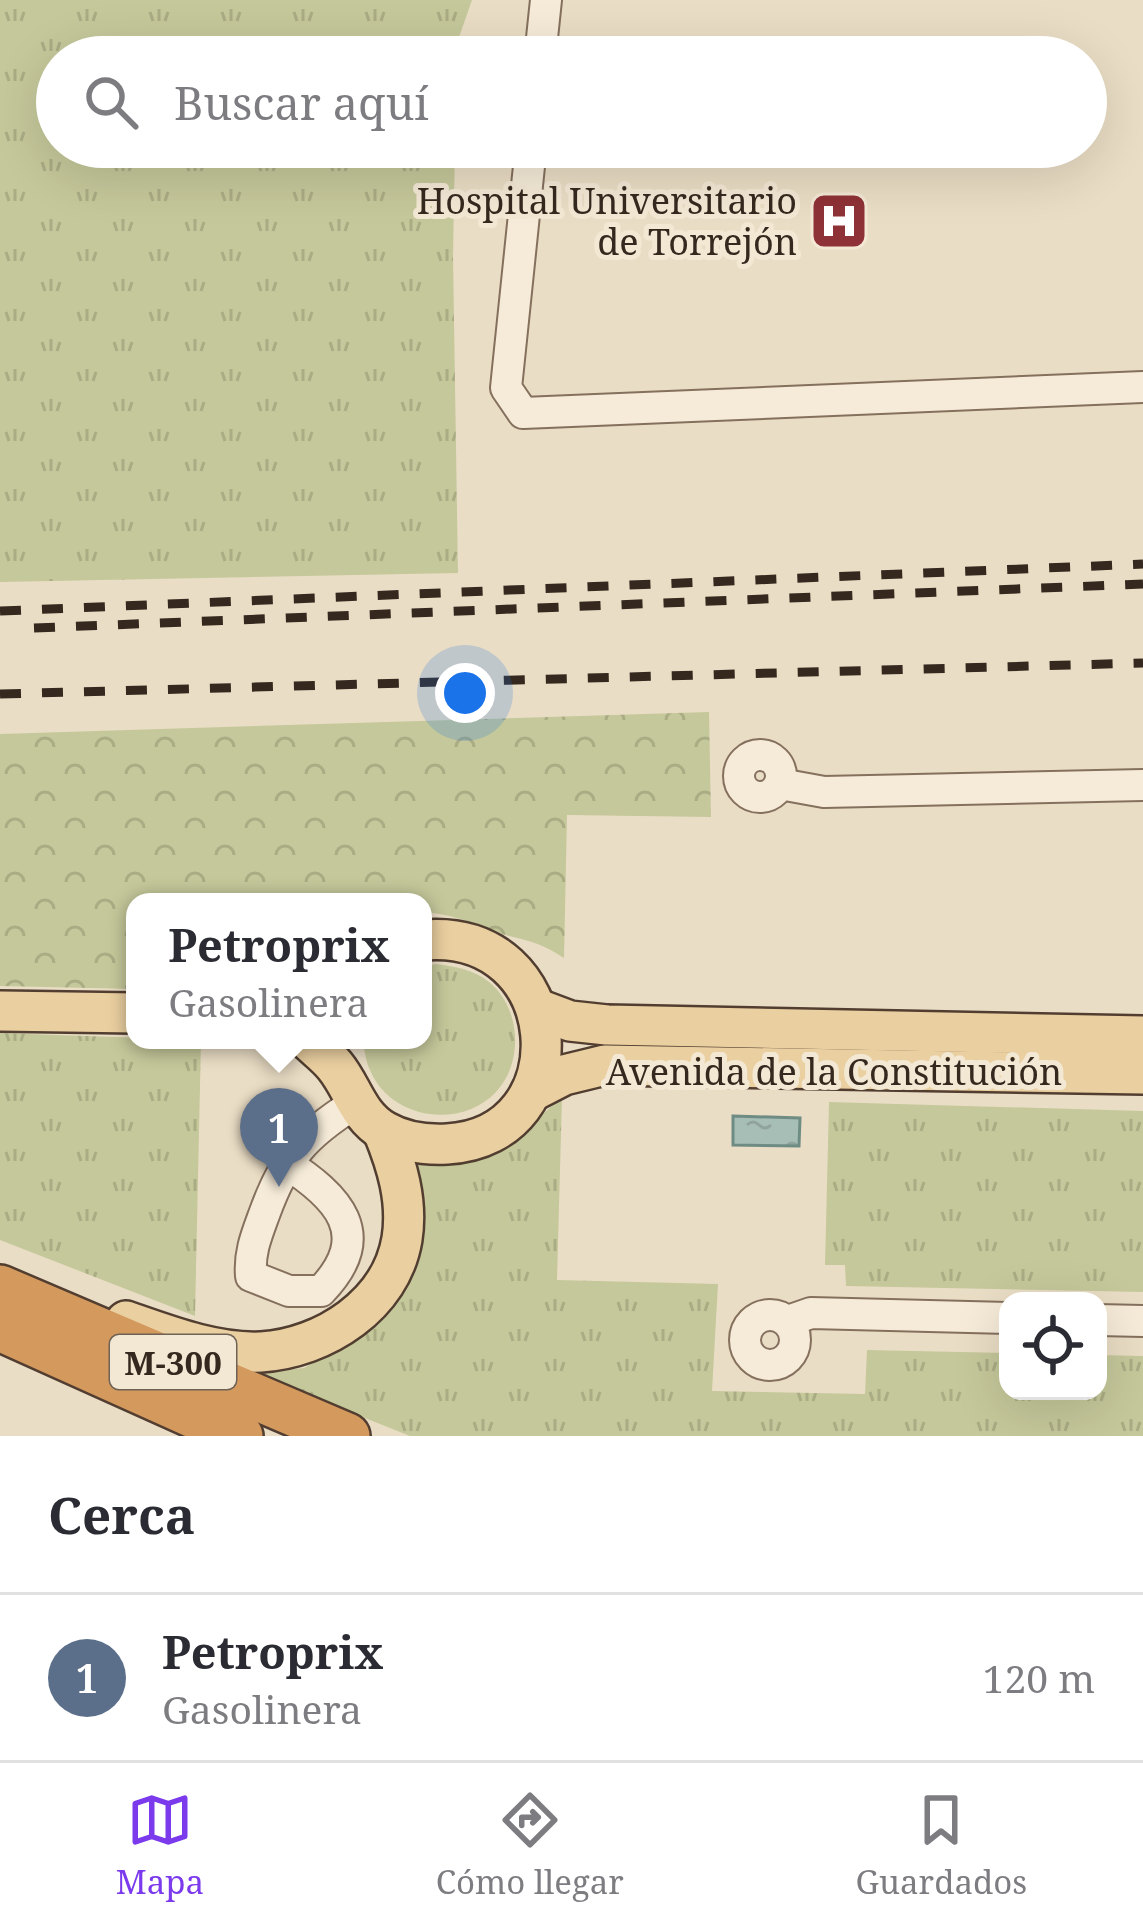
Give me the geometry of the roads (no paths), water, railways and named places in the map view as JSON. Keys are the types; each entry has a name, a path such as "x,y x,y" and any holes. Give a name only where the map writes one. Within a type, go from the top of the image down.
{"highway":[{"name":"M-300","path":"0,1288 347,1436"},
{"name":"M-300","path":"0,1328 240,1436"}],"main road":[{"path":"336,1054 354,1104 383,1131 423,1145 466,1143 504,1124 531,1092 542,1052 538,1010 519,974 488,949 449,938 432,939"},
{"name":"Avenida de la Constitución","path":"538,1010 570,1021 607,1025 1143,1036"},
{"path":"0,1011 126,1013"},
{"name":"Avenida de la Constitución","path":"531,1092 564,1075 605,1065 1143,1074"},
{"path":"0,1279 190,1343 261,1352 325,1337 376,1298 402,1241 402,1187 383,1131"}],"street":[{"path":"542,36 546,0"},
{"path":"529,168 506,388 524,413 1143,387"},
{"path":"780,784 824,792 1143,785"},
{"path":"284,1162 317,1128 354,1104"},
{"path":"788,1321 812,1313 999,1318"},
{"path":"1107,1320 1143,1321"}],"water":[{"path":"733,1116 800,1118 799,1146 733,1145"}],"railway":[{"path":"0,611 1143,564"},
{"path":"34,628 1143,584"},
{"path":"0,694 1143,663"}],"place":[{"name":"Hospital Universitario de Torrejón","path":"839,221"},
{"name":"Petroprix","path":"279,1187"}]}
